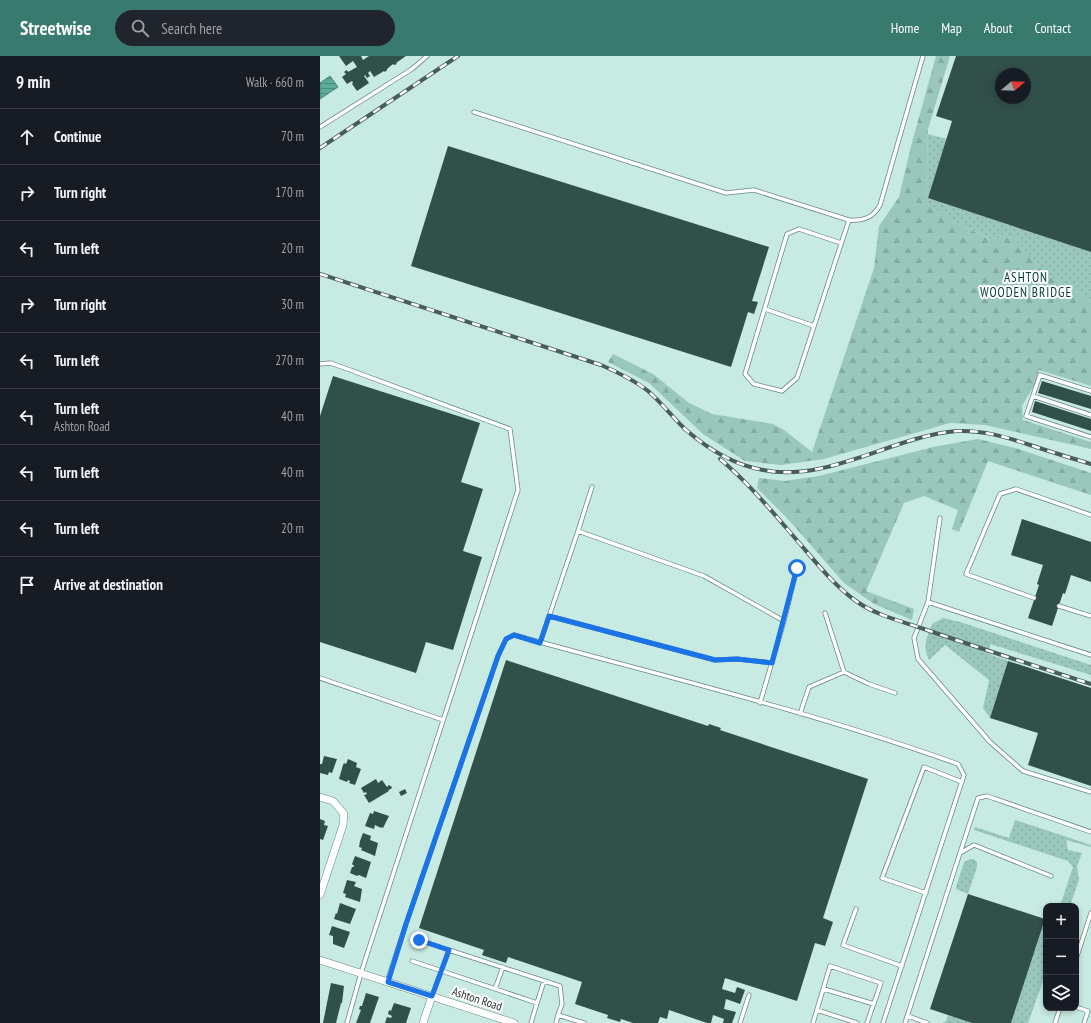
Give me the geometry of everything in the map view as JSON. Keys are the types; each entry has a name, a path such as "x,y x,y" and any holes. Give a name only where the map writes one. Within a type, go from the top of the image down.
{"street":[{"path":"320,797 333,801 344,814 343,825 320,895"},
{"name":"Ashton Road","path":"320,960 514,1023"},
{"path":"423,1023 432,996"}],"lane":[{"path":"320,127 412,69 427,56"},
{"path":"474,112 726,194 754,190 849,220 857,220 870,217 876,212 880,205 923,56"},
{"path":"841,243 799,229 787,234 745,374 754,384 782,391 797,378 849,220"},
{"path":"765,309 814,326"},
{"path":"320,364 330,363 342,367 510,429 518,490 361,973 347,1023"},
{"path":"1091,391 1040,375 1026,416 1091,437"},
{"path":"1033,396 1091,414"},
{"path":"540,643 592,487"},
{"path":"1034,598 966,574 1000,494 1016,489 1091,515"},
{"path":"940,518 928,602 914,638 918,659 990,742 1023,771 1091,792"},
{"path":"578,531 704,576 784,621"},
{"path":"760,703 784,621 797,568"},
{"path":"928,602 1091,655"},
{"path":"1059,606 1091,616"},
{"path":"825,613 844,672 869,684 895,693"},
{"path":"549,616 715,660 737,659 772,663"},
{"path":"388,982 409,916 498,656 506,639 514,635 904,744 958,764 964,775 962,782 883,1023"},
{"path":"800,714 809,687 844,672"},
{"path":"320,678 443,720"},
{"path":"926,892 882,878 924,767 962,782"},
{"path":"906,1023 978,798 987,796 1091,832"},
{"path":"960,853 974,845 1051,876"},
{"path":"856,909 843,946 902,966"},
{"path":"1079,950 1091,913"},
{"path":"419,940 560,986 562,1004 556,1023"},
{"path":"432,996 449,950"},
{"path":"412,961 537,1003"},
{"path":"813,1023 830,966 881,983 867,1023"},
{"path":"495,989 503,967"},
{"path":"531,1023 544,981"},
{"path":"824,989 874,1004"},
{"path":"740,1023 749,995"},
{"path":"1079,1008 1088,1011 1084,1023"},
{"path":"817,1010 857,1023"},
{"path":"1055,1023 1059,1011"},
{"path":"558,1015 584,1023"},
{"path":"908,1016 927,1023"}],"green space":[{"path":"936,56 950,56 928,129 926,203 954,222 990,239 1013,237 1048,275 1091,300 1091,386 1039,370 1035,384 1022,406 1023,420 1091,442 1091,449 985,425 950,423 824,459 781,465 745,461 703,434 649,383 608,362 613,354 653,374 689,403 712,414 773,424 784,430 812,452 874,268 879,226 899,197 911,146"},
{"path":"928,134 947,139 928,198 1091,252 1091,300 1048,275 1013,237 991,239 954,222 926,203"},
{"path":"978,439 1015,448 1091,473 1091,495 988,461 959,532 952,529 958,510 924,496 904,503 866,591 914,609 912,620 874,604 844,583 788,519 757,488 759,478 785,481 819,476 933,447"},
{"path":"943,618 960,622 1091,665 1091,675 990,644 989,654 1008,661 990,718 983,708 989,680 945,645 929,660 926,650 927,637 932,624"},
{"path":"1015,820 1091,845 1091,847 1066,840 1068,850 1082,853 1077,866 1079,880 1071,903 1061,903 1073,867 1068,861 974,830 975,827 1009,838"},
{"path":"970,859 977,862 977,867 968,894 956,889 956,887 964,862"},
{"path":"1043,925 1043,981 1028,1023 1011,1023"},
{"path":"948,1015 972,1023 942,1023 946,1021"}],"shaded area":[{"path":"330,76 338,87 320,99 320,83"}],"building":[{"path":"339,56 361,56 363,60 369,56 406,56 396,63 397,64 393,64 385,72 384,71 374,77 370,71 368,73 370,76 367,78 365,75 364,76 369,83 357,91 352,84 352,81 347,84 342,77 346,74 344,72 347,70 348,72 357,67 353,61 346,66"},
{"path":"956,56 1091,56 1091,252 928,198 952,121 936,116"},
{"path":"448,146 769,247 752,301 758,302 754,314 748,312 731,367 411,266"},
{"path":"333,376 480,423 461,482 483,489 463,551 482,557 453,650 426,642 416,673 320,642 320,416"},
{"path":"1042,381 1091,396 1091,409 1038,393"},
{"path":"1035,401 1091,419 1091,431 1032,412"},
{"path":"1022,519 1091,542 1091,582 1071,575 1065,594 1063,593 1052,626 1028,618 1039,585 1037,584 1043,565 1011,555"},
{"path":"506,660 708,726 709,724 721,728 720,730 868,779 823,918 833,922 825,946 815,943 797,1001 725,978 722,989 735,993 737,987 745,990 740,1004 726,999 724,1009 736,1012 732,1023 723,1023 724,1019 713,1015 711,1023 707,1023 669,1010 667,1019 660,1017 658,1023 633,1023 621,1019 620,1022 607,1018 608,1015 575,1004 582,982 508,957 506,963 482,955 484,950 419,928"},
{"path":"1008,661 1091,688 1091,786 1028,765 1038,733 990,718"},
{"path":"324,756 337,759 332,773 329,772 328,775 320,773 320,764 322,764"},
{"path":"348,759 357,763 356,767 361,769 355,785 349,783 350,781 348,780 347,782 339,779 343,765 344,763 346,764"},
{"path":"376,779 378,783 382,780 387,787 389,785 392,787 388,790 389,791 369,803 364,795 367,794 366,792 364,793 361,788"},
{"path":"405,789 407,793 401,796 399,792"},
{"path":"374,811 389,816 383,828 375,825 374,829 365,826 370,813 373,814"},
{"path":"320,819 325,821 324,825 328,826 323,840 320,839"},
{"path":"363,833 371,836 370,840 378,843 375,856 361,850 362,848 359,847"},
{"path":"355,856 371,862 366,878 350,873 352,867 354,867 352,864"},
{"path":"347,880 356,882 354,886 362,889 360,902 345,897 346,894 343,893"},
{"path":"968,894 1043,918 1043,925 1011,1023 972,1023 930,1009"},
{"path":"340,903 356,909 350,924 334,919"},
{"path":"332,926 350,932 344,948 333,944 333,936 329,935"},
{"path":"331,983 344,986 342,1003 336,1023 323,1023"},
{"path":"366,993 379,997 370,1023 356,1023 361,1010 359,1009 360,1006 362,1006"},
{"path":"394,1003 411,1008 406,1023 385,1023 387,1017 391,1018 392,1016 388,1014"}],"railway":[{"path":"320,148 458,56"},
{"path":"320,274 601,365 619,373 648,391 686,430 703,444 732,460 752,468 787,472 812,470 836,465 909,441 957,431 985,433 1003,437 1091,464"},
{"path":"720,459 762,500 820,568 848,595 863,606 897,620 1091,684"}],"district":[{"name":"ASHTON WOODEN BRIDGE","path":"1026,284"}],"route":[{"path":"419,940 449,950 432,996 388,982 406,924 498,656 506,639 514,635 540,643 549,616 715,660 737,659 772,663 797,568"}]}
